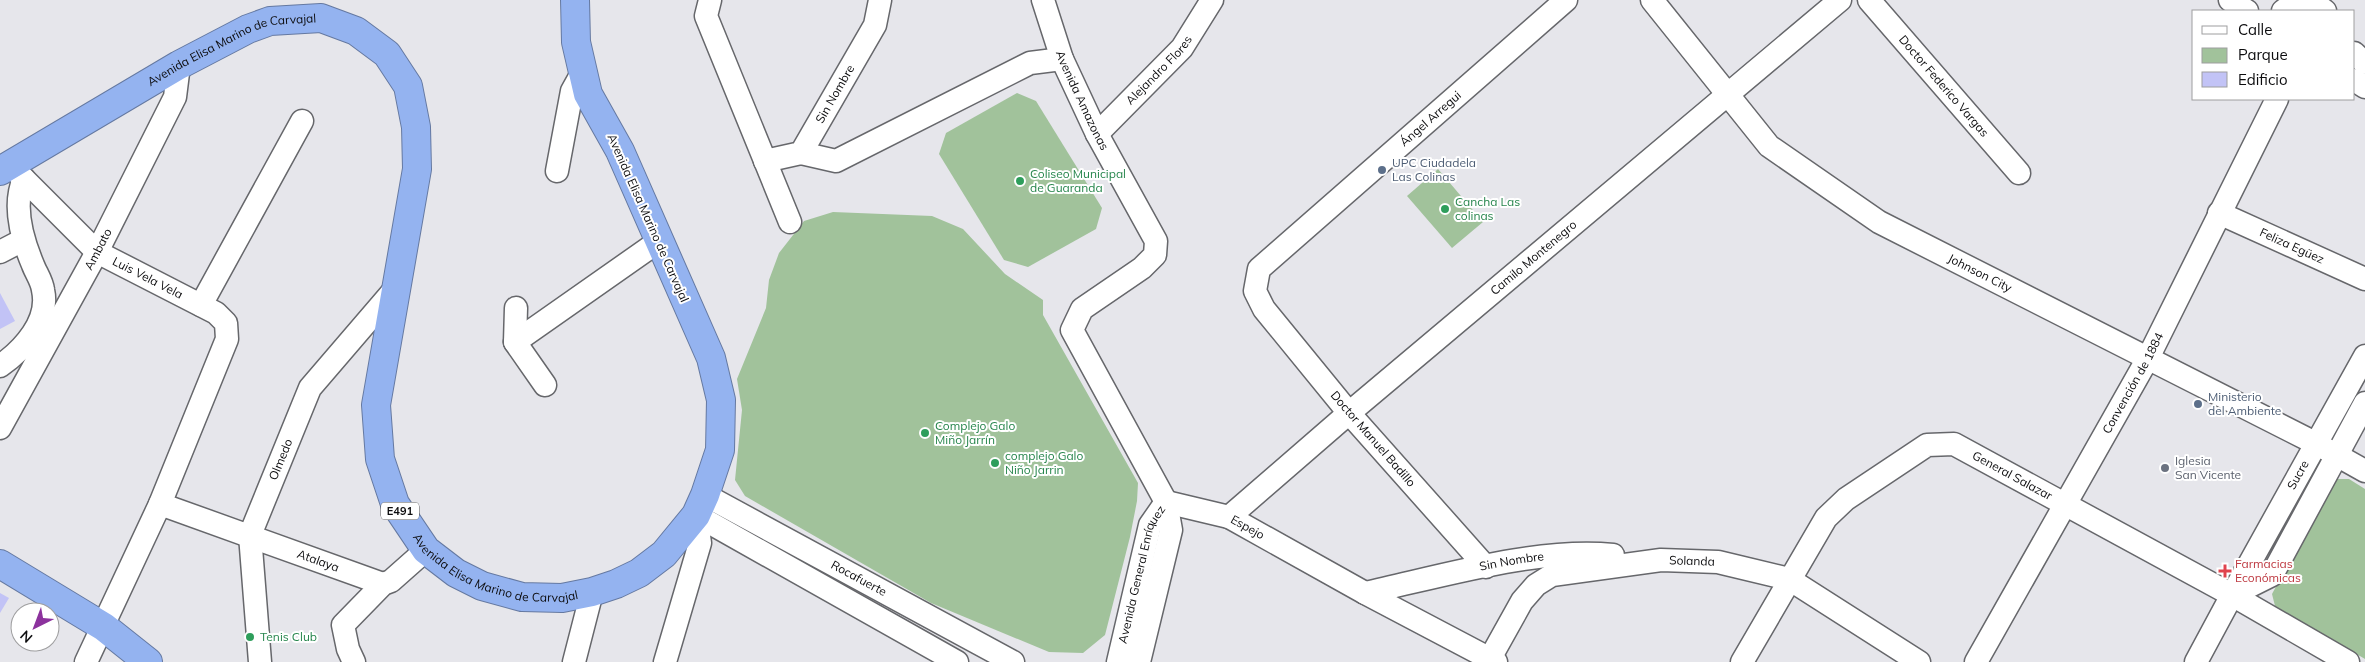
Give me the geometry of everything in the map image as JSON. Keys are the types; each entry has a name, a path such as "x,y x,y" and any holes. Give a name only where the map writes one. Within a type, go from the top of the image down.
{"highway":[{"name":"Avenida Elisa Marino de Carvajal","path":"11,172 179,65 248,29 262,24 321,18 356,32 387,54 408,86 416,127 417,169 376,405 380,459 395,504 426,550 456,573 482,586 514,595 562,598 592,592 616,584 646,568 664,554 700,505 720,450 722,400 711,358 620,151 588,94 576,42 575,0"},
{"path":"0,564 104,627 148,662"}],"street":[{"path":"710,0 706,16 790,222"},
{"name":"Sin Nombre","path":"801,153 875,25 880,0"},
{"name":"Avenida Amazonas","path":"1044,0 1062,59 1098,134 1156,241 1155,255 1142,268 1082,309 1072,330 1166,502"},
{"name":"Alejandro Flores","path":"1098,134 1182,48 1212,0"},
{"name":"Ángel Arregui","path":"1264,308 1255,291 1259,269 1566,0"},
{"name":"Johnson City","path":"1652,0 1769,146 1879,222 2316,443 2365,471"},
{"name":"Camilo Montenegro","path":"1229,518 1349,413 1840,0"},
{"name":"Doctor Federico Vargas","path":"1868,0 2019,173"},
{"path":"2230,0 2245,10"},
{"path":"2280,7 2304,3 2325,7"},
{"path":"2355,54 2365,63"},
{"path":"765,161 801,153 836,161 1030,63 1062,59"},
{"name":"Ambato","path":"0,428 97,252 175,97 179,65"},
{"path":"557,171 572,91 582,73"},
{"name":"Convención de 1884","path":"1976,662 2148,358 2276,100"},
{"path":"201,305 302,120"},
{"path":"0,366 26,344 39,323 43,308 44,290 23,240 18,197 11,172"},
{"name":"Luis Vela Vela","path":"11,172 97,252 216,313 226,323 228,338 160,504"},
{"name":"Feliza Egüez","path":"2219,213 2365,279"},
{"path":"0,252 23,240"},
{"path":"516,342 659,241"},
{"name":"Olmedo","path":"260,662 250,535 310,388 395,289"},
{"path":"516,308 516,342 545,386"},
{"name":"Doctor Manuel Badillo","path":"1264,308 1349,413 1486,567"},
{"name":"Sucre","path":"2196,662 2365,356"},
{"name":"Sucre","path":"2232,595 2272,574 2365,403"},
{"name":"General Salazar","path":"1742,662 1826,518 1846,499 1927,445 1954,444 2232,595 2348,662"},
{"name":"Espejo","path":"1166,502 1229,518 1491,661"},
{"name":"Avenida General Enríquez","path":"1118,662 1150,525 1166,502"},
{"name":"Avenida General Enríquez","path":"1139,662 1171,530 1166,502"},
{"path":"86,662 160,504"},
{"name":"Atalaya","path":"160,504 383,584"},
{"path":"665,662 700,543 700,505"},
{"name":"Rocafuerte","path":"700,505 957,662"},
{"name":"Rocafuerte","path":"700,505 1013,662"},
{"path":"354,662 348,649 343,625 383,584 391,581 426,550"},
{"name":"Sin Nombre","path":"1365,593 1486,567 1555,555 1604,554 1661,560"},
{"name":"Solanda","path":"1491,661 1522,601 1536,585 1552,575 1661,560 1718,562 1789,580 1919,662"},
{"path":"574,662 592,592"},
{"path":"1108,662 1123,640"}],"green space":[{"name":"Coliseo Municipal de Guaranda","path":"1017,93 1036,101 1102,208 1096,229 1028,267 1004,260 939,154 946,133"},
{"name":"Cancha Las colinas","path":"1438,169 1483,222 1452,248 1407,196"},
{"name":"Complejo Galo Miño Jarrín","path":"833,212 932,216 963,229 1005,274 1043,300 1043,315 1138,483 1137,501 1130,537 1105,635 1083,653 1049,652 931,603 745,496 735,480 742,410 737,379 766,308 769,280 779,253 804,221"},
{"path":"2334,479 2349,479 2365,489 2365,659 2275,606 2272,594"}],"building":[{"path":"0,293 15,321 0,329"},
{"path":"0,593 9,598 0,613"}],"place":[{"name":"UPC Ciudadela Las Colinas","path":"1382,170"},
{"name":"Coliseo Municipal de Guaranda","path":"1020,181"},
{"name":"Cancha Las colinas","path":"1445,209"},
{"name":"Ministerio del Ambiente","path":"2198,404"},
{"name":"Complejo Galo Miño Jarrín","path":"925,433"},
{"name":"complejo Galo Niño Jarrin","path":"995,463"},
{"name":"Iglesia San Vicente","path":"2165,468"},
{"name":"Farmacias Económicas","path":"2225,571"},
{"name":"Tenis Club","path":"250,637"}]}
